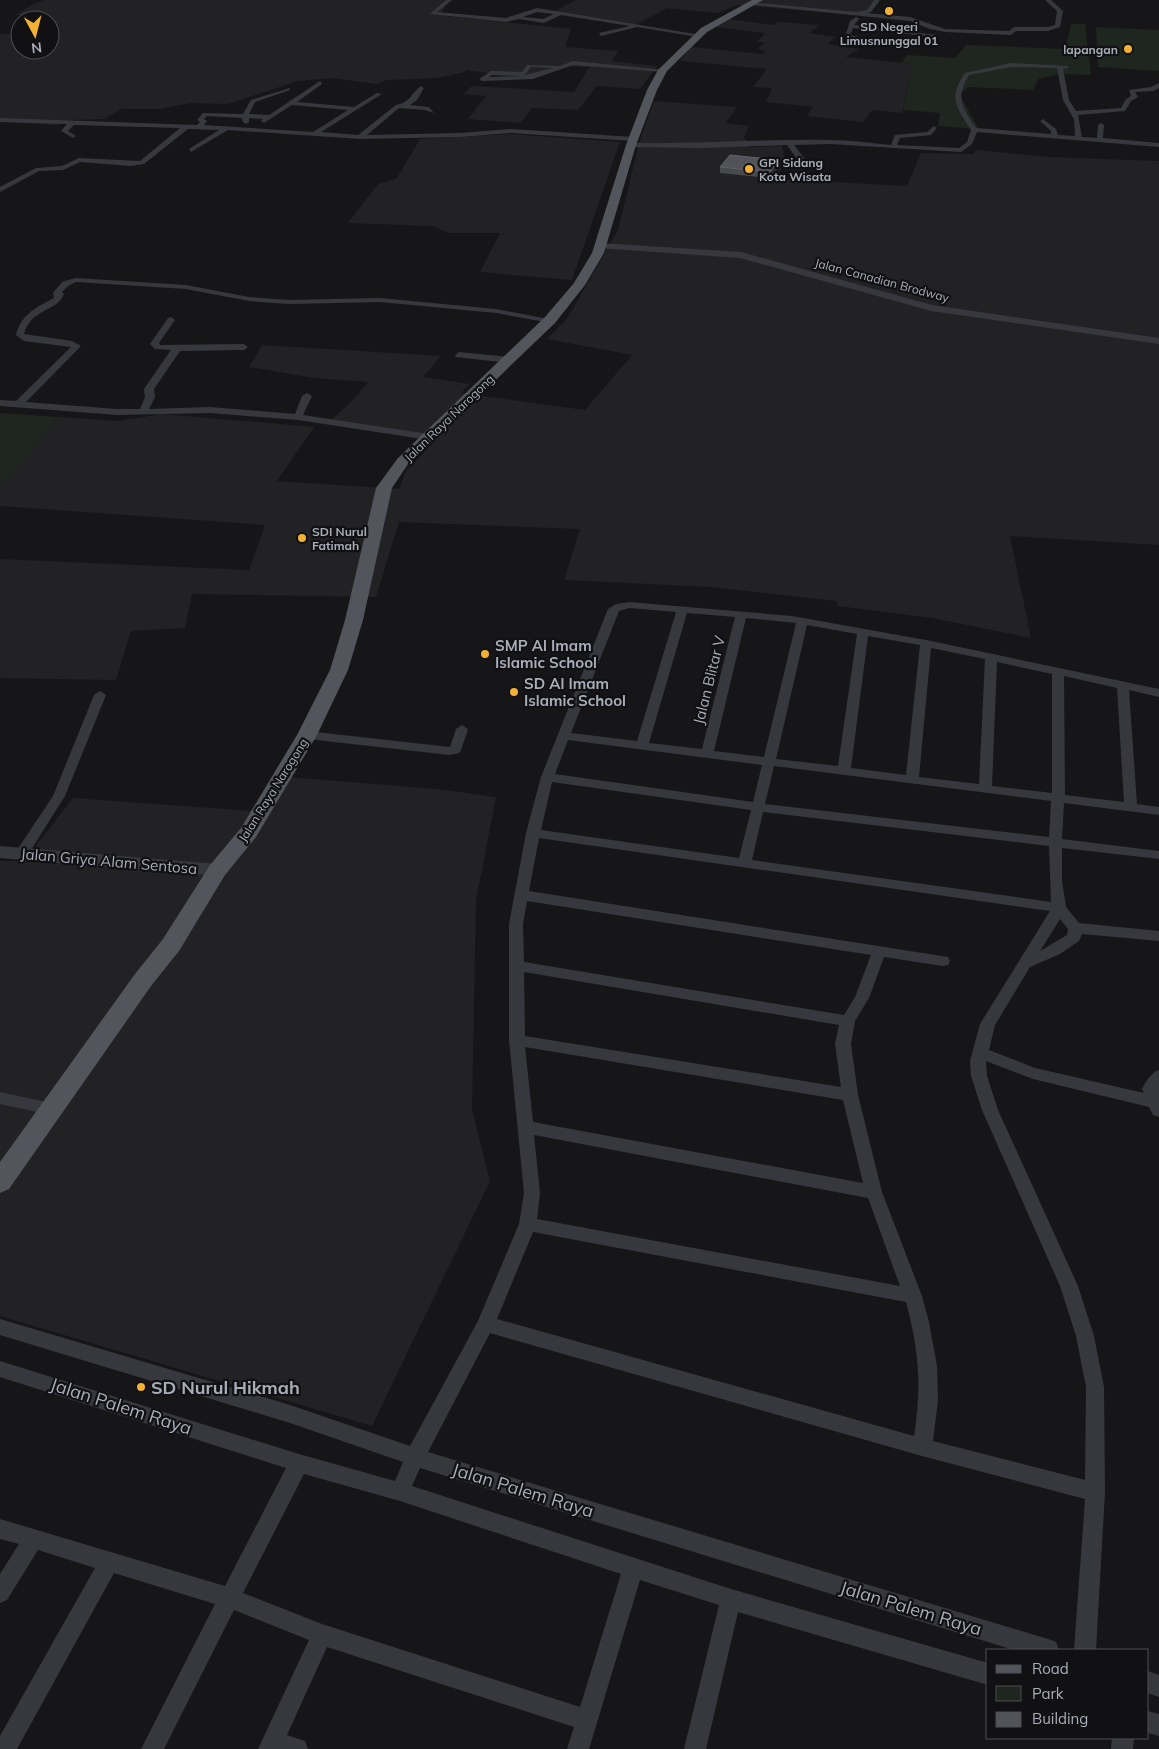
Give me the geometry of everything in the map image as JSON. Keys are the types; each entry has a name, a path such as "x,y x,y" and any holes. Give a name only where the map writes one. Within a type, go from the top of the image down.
{"main road":[{"name":"Jalan Raya Narogong","path":"0,1182 143,980 171,945 217,870 249,832 307,735 339,670 354,620 368,548 384,488 403,461 550,320 579,285 600,246 632,142 656,81 663,70 698,35 748,7"}],"street":[{"path":"449,0 432,13 506,20 516,19 524,13 537,10 561,12 698,35"},
{"path":"873,41 848,36 858,12 870,11 876,0"},
{"path":"748,7 919,21 929,28 944,30 1011,33 1014,28 1054,28 1058,26 1060,11 1048,0"},
{"path":"537,10 545,5"},
{"path":"878,17 882,9"},
{"path":"544,22 561,12"},
{"path":"522,19 554,22 573,14"},
{"path":"601,34 611,30 628,30 638,24"},
{"path":"851,26 926,32 934,35 944,30"},
{"path":"558,67 533,65 529,66 524,74 491,73 482,79 533,77 573,63 663,70"},
{"path":"974,130 956,102 957,89 968,74 1012,65 1063,66 1066,100 1075,113 1079,139"},
{"path":"255,127 320,83"},
{"path":"1075,113 1123,110 1128,100 1135,97 1131,91 1153,89 1159,85"},
{"path":"406,106 415,99 421,88"},
{"path":"266,131 248,124 244,119 245,116 253,101 288,89"},
{"path":"314,134 379,94"},
{"path":"291,103 356,109"},
{"path":"360,137 396,107 427,108 432,112"},
{"path":"199,127 204,121 200,120 204,115 271,117"},
{"path":"0,120 226,128 360,137 460,135 511,131 632,142 703,146 788,142 853,147 961,150 968,147 974,130"},
{"path":"1043,121 1054,130 1055,137"},
{"path":"73,122 64,131 73,136"},
{"path":"1100,140 1101,125"},
{"path":"0,190 38,169 63,168 79,160 130,164 142,162 186,127"},
{"path":"191,150 226,128"},
{"path":"893,147 897,136 929,134 934,128"},
{"path":"974,130 1159,145"},
{"path":"1137,135 1138,143"},
{"path":"788,142 801,158 800,162"},
{"name":"Jalan Canadian Brodway","path":"600,246 741,255 931,308 1159,341"},
{"path":"19,404 76,346 24,338 20,335 22,324 41,306 58,298 60,294 58,292 64,284 75,280 186,287 249,299 289,302 380,300 496,311 550,320"},
{"path":"171,320 154,344 158,347 244,347"},
{"path":"143,411 150,397 150,389 154,380 169,363 177,348"},
{"path":"459,355 509,360"},
{"path":"298,417 307,396"},
{"path":"0,403 117,412 210,410 298,417 429,437"},
{"path":"400,1492 415,1457 486,1324 528,1224 532,1192 517,1040 518,966 516,924 533,833 547,777 566,736 614,609 629,605 742,613 802,621 926,643 1159,693"},
{"path":"642,746 683,609"},
{"name":"Jalan Blitar V","path":"707,754 742,613"},
{"path":"745,862 802,621"},
{"path":"844,771 863,631"},
{"path":"912,780 926,643"},
{"path":"985,789 991,658"},
{"path":"1028,962 1055,950 1074,937 1075,928 1059,908 1056,891 1058,671"},
{"path":"1124,686 1131,807"},
{"path":"22,853 59,796 100,695"},
{"path":"307,735 450,751 455,750 462,729"},
{"path":"566,736 1159,811"},
{"path":"547,777 758,807 1159,855"},
{"path":"533,833 1059,908"},
{"name":"Jalan Griya Alam Sentosa","path":"0,852 217,870"},
{"path":"522,895 943,961"},
{"path":"1059,908 1028,962 988,1024 980,1053 979,1076 990,1110 1069,1286 1085,1336 1095,1387 1095,1492 1085,1649"},
{"path":"1075,928 1159,936"},
{"path":"879,952 862,998 848,1021 843,1044 850,1095 874,1192 913,1296 928,1366 929,1400 922,1447"},
{"path":"518,966 848,1021"},
{"path":"517,1040 850,1095"},
{"path":"980,1053 1033,1073 1156,1107"},
{"path":"1156,1107 1150,1089 1159,1076"},
{"path":"0,1098 51,1109"},
{"path":"527,1127 874,1192"},
{"path":"528,1224 913,1296"},
{"path":"486,1324 922,1447 1095,1492"},
{"name":"Jalan Palem Raya","path":"0,1327 290,1414 415,1457 1045,1649"},
{"name":"Jalan Palem Raya","path":"0,1369 299,1463 400,1492 731,1599 986,1673"},
{"path":"152,1749 299,1463"},
{"path":"0,1529 229,1598 322,1635 586,1720"},
{"path":"0,1593 33,1540"},
{"path":"4,1749 109,1562"},
{"path":"578,1749 633,1568"},
{"path":"695,1749 731,1599"},
{"path":"297,1749 271,1745 322,1635"}],"shaded area":[{"path":"45,0 454,0 449,1 441,13 444,16 571,29 565,47 618,51 612,61 657,66 640,89 597,86 578,110 532,108 521,123 468,119 486,96 463,94 472,86 574,92 589,67 556,66 528,78 465,70 466,72 437,78 387,80 377,84 331,78 298,81 228,104 190,103 160,109 121,109 104,119 69,120 58,125 0,122 0,34 10,34 10,60 60,60 60,10 24,10"},
{"path":"576,0 875,0 869,16 737,5 718,13 667,8 635,25 553,12"},
{"path":"728,19 773,25 778,22 820,25 809,33 835,37 827,44 859,49 846,57 913,64 902,113 872,110 863,122 807,116 813,107 766,102 772,88 753,87 767,69 680,61 691,47 763,54 766,51 758,49 765,42 757,42 765,33 716,27"},
{"path":"654,101 737,107 726,123 749,126 744,137 749,147 782,146 785,160 776,179 907,186 921,153 973,154 976,150 1050,157 1159,161 1159,545 1010,536 1031,638 932,618 838,606 836,601 711,587 564,580 580,529 399,522 376,597 192,594 185,628 131,631 116,680 0,678 0,559 249,570 265,525 0,506 0,487 59,417 118,421 162,414 314,427 277,481 399,489 406,471 435,441 330,421 354,399 368,382 314,378 249,367 262,345 441,356 423,377 470,384 461,393 585,410 632,355 547,339 566,320 618,230 639,143"},
{"path":"510,134 620,142 572,280 480,272 500,233 449,233 433,226 348,223 378,184 397,178 420,139"},
{"path":"275,776 437,789 496,797 476,901 472,1110 490,1181 372,1426 0,1316 0,861 24,861 73,798 252,811"}],"green space":[{"path":"1071,24 1085,24 1091,75 1060,74 1038,79 1033,90 968,87 960,95 979,129 938,126 940,113 903,110 913,64 902,63 906,55 955,58 966,45 1065,49"},
{"name":"lapangan","path":"1096,27 1159,30 1159,71 1098,67"},
{"path":"0,413 59,417 0,487"}],"building":[{"path":"730,155 779,160 770,172 720,167"}],"place":[{"name":"SD Negeri Limusnunggal 01","path":"889,11"},
{"name":"lapangan","path":"1128,49"},
{"name":"GPI Sidang Kota Wisata","path":"749,169"},
{"name":"SDI Nurul Fatimah","path":"302,538"},
{"name":"SMP Al Imam Islamic School","path":"485,654"},
{"name":"SD Al Imam Islamic School","path":"514,692"},
{"name":"SD Nurul Hikmah","path":"141,1387"}]}
